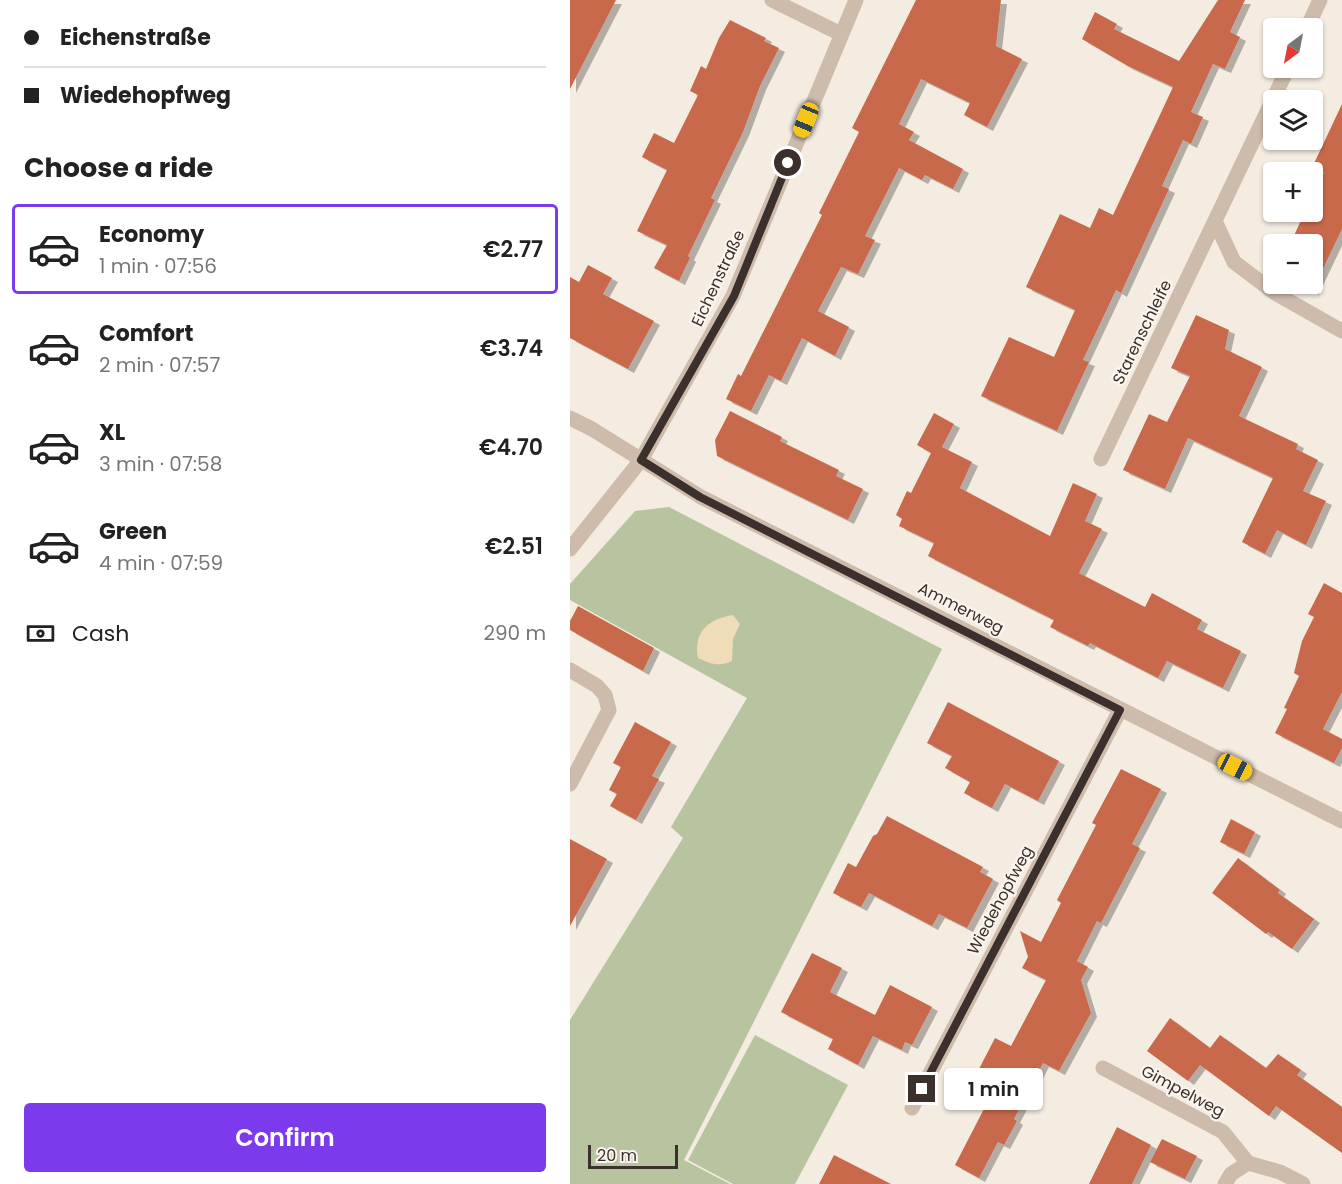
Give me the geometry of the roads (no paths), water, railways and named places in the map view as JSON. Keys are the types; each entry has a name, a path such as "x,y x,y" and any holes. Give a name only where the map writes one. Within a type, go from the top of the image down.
{"street":[{"path":"772,0 841,34"},
{"name":"Eichenstraße","path":"570,549 641,460 734,296 856,0"},
{"path":"1312,18 1320,0"},
{"name":"Starenschleife","path":"1101,459 1283,78"},
{"path":"1215,221 1234,262 1275,293 1342,331"},
{"name":"Ammerweg","path":"570,418 592,429 700,497 1342,821"},
{"path":"570,670 597,686 605,695 609,710 570,784"},
{"name":"Wiedehopfweg","path":"912,1108 1120,710"},
{"name":"Gimpelweg","path":"1103,1068 1223,1132 1248,1163"},
{"path":"1225,1184 1231,1174 1248,1163 1280,1172 1303,1184"}]}
